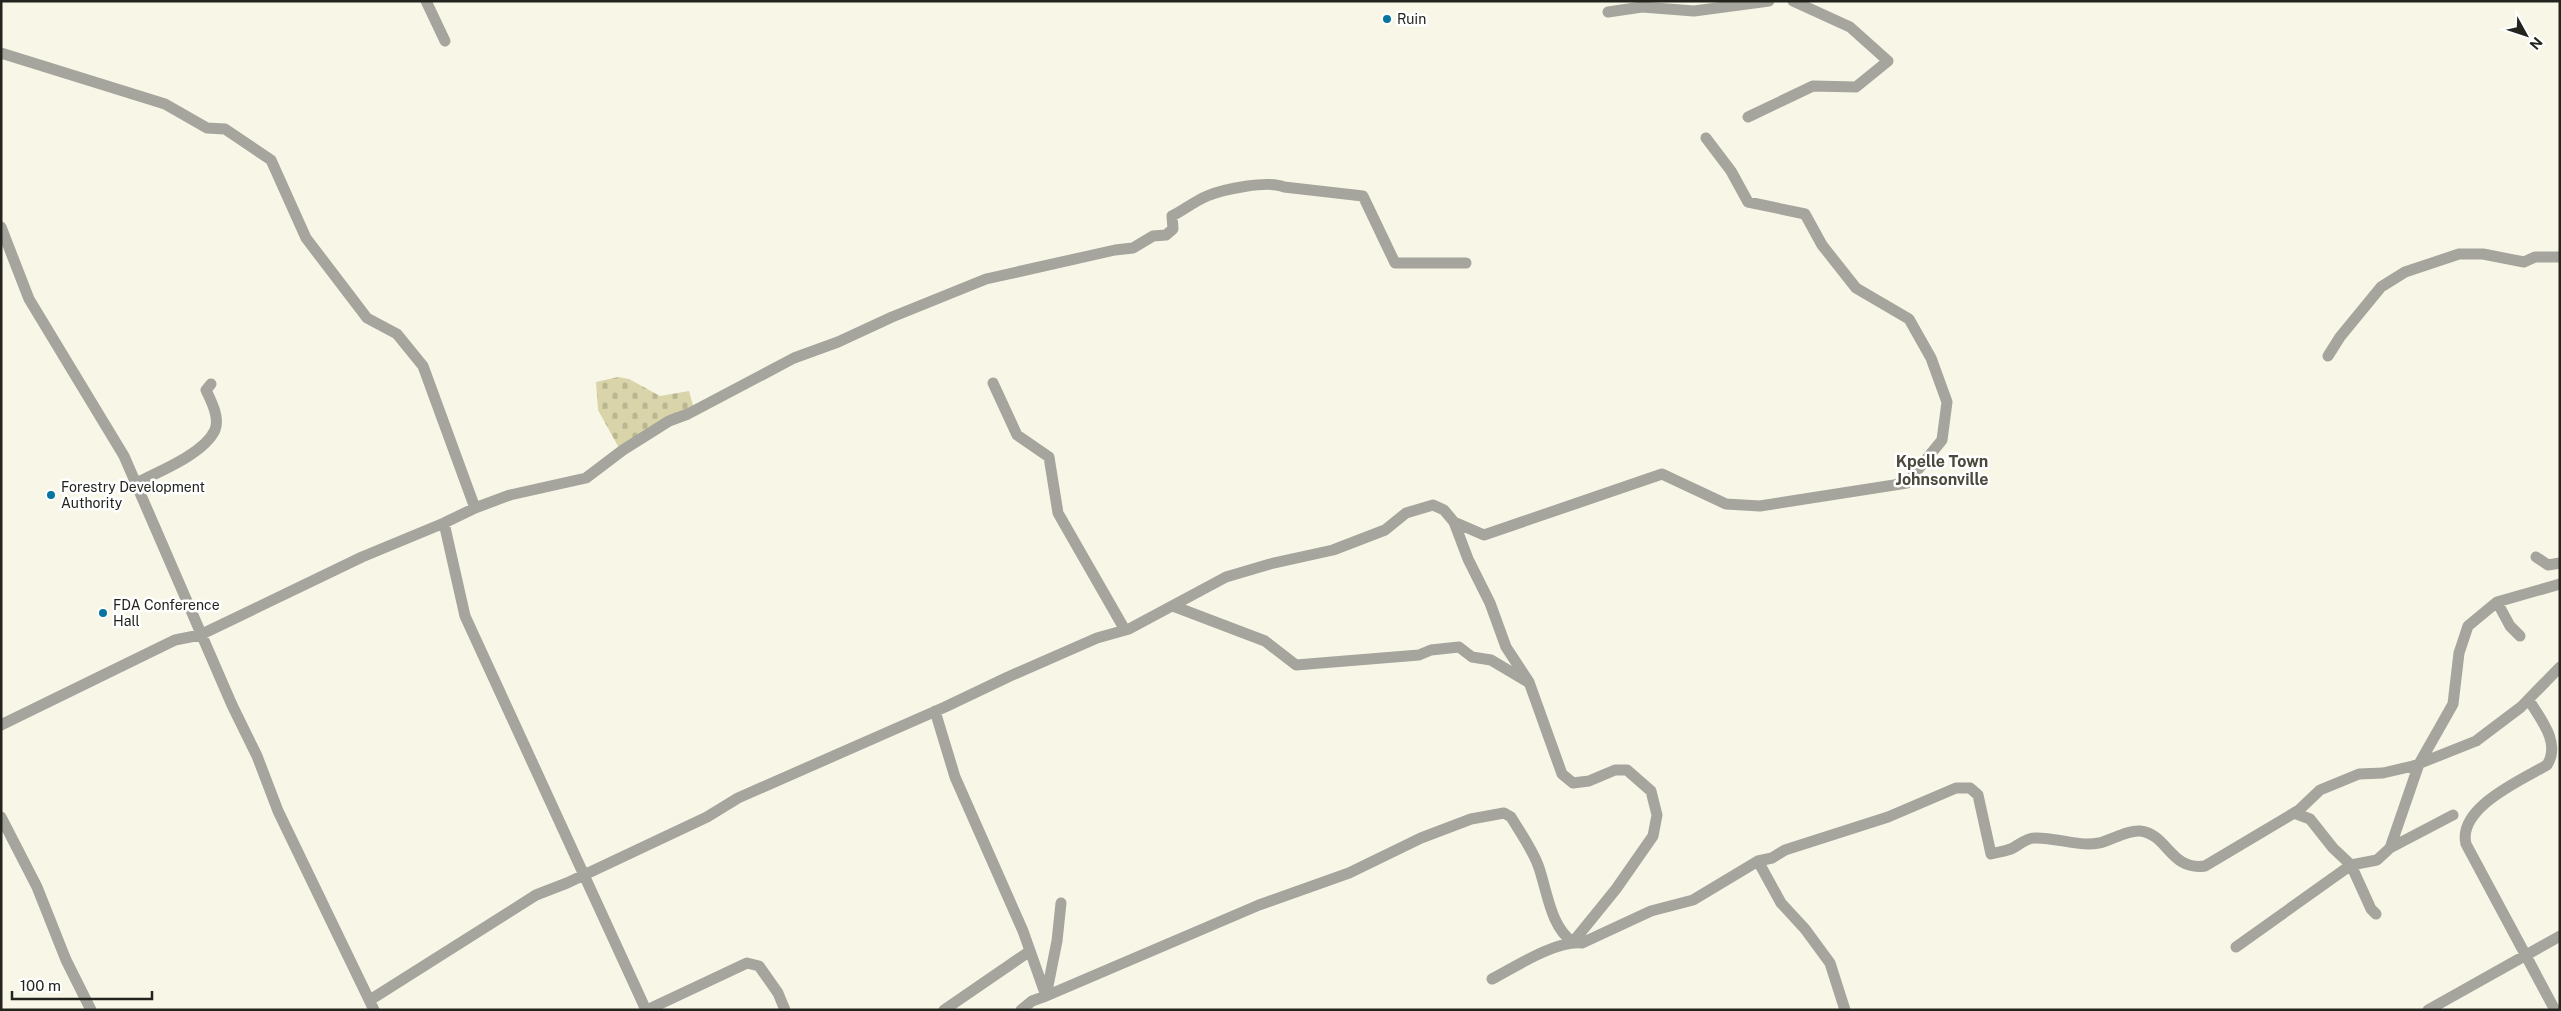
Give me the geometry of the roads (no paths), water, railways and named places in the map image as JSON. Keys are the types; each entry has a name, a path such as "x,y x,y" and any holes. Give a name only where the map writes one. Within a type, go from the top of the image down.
{"street":[{"path":"426,1 445,42"},
{"path":"1608,12 1642,7 1694,11 1769,1"},
{"path":"1748,118 1813,86 1856,87 1888,61 1850,27 1793,1"},
{"path":"1,53 165,104 207,128 225,129 271,160 306,238 367,318 397,334 423,366 475,508"},
{"path":"1454,522 1484,535 1662,474 1726,504 1760,506 1907,484 1942,440 1947,402 1930,358 1909,319 1856,288 1822,245 1806,214 1748,202 1706,138"},
{"path":"1,725 175,640 200,634 362,557 475,508 510,495 586,478 623,450 669,421 688,414 794,358 838,342 892,317 986,279 1133,248 1153,236 1166,235 1173,229 1172,216 1207,196 1236,189 1275,184 1284,187 1364,196 1395,263 1466,263"},
{"path":"1,227 29,299 124,456 200,634 257,756 278,811 372,1005 536,894 584,875 707,817 738,798 935,712 1097,638 1125,630 1226,577 1270,564 1333,550 1385,530 1406,513 1433,505 1444,510 1454,522 1468,558 1490,603 1506,647 1529,682 1562,774 1572,783 1589,781 1615,770 1627,770 1651,791 1657,815 1653,836 1616,889 1572,942"},
{"path":"2328,356 2340,337 2381,287 2405,272 2459,254 2483,254 2524,262 2536,258 2560,257"},
{"path":"993,383 1017,435 1049,457 1058,513 1125,630"},
{"path":"136,484 183,460 201,446 215,430 216,413 206,390 211,384"},
{"path":"444,523 465,616 647,1010 747,963 759,966 778,993 785,1010"},
{"path":"2536,557 2548,565 2560,563"},
{"path":"2390,848 2419,764 2453,704 2459,653 2468,626 2497,602 2560,584"},
{"path":"2497,602 2510,626 2520,636"},
{"path":"1173,606 1265,642 1296,665 1419,655 1431,650 1459,647 1472,657 1491,660 1529,682"},
{"path":"1492,979 1528,960 1572,942 1582,943 1651,911 1693,900 1758,861 1772,858 1785,850 1888,817 1956,788 1970,788 1978,795 1991,854 2011,849 2031,838 2064,840 2077,844 2098,843 2140,831 2156,838 2182,864 2195,868 2205,866 2294,813 2320,790 2359,774 2383,773 2419,764 2476,741 2528,700 2560,668"},
{"path":"2528,700 2550,734 2554,748 2553,758 2547,766 2496,794 2466,826 2464,835 2466,844 2555,1010"},
{"path":"935,712 955,777 999,874 1046,996"},
{"path":"1021,1010 1032,1001 1259,905 1349,873 1420,838 1471,819 1492,814 1504,813 1515,824 1537,863 1550,904 1560,927 1566,937 1572,942"},
{"path":"2294,813 2310,819 2333,848 2351,865 2371,909 2376,914"},
{"path":"2236,947 2351,865 2377,860 2390,848 2453,815"},
{"path":"1,817 37,888 66,960 91,1010"},
{"path":"1758,861 1781,903 1805,928 1830,963 1845,1010"},
{"path":"1046,996 1057,941 1061,903"},
{"path":"2428,1010 2560,936"},
{"path":"944,1010 1030,951"}],"place":[{"name":"Ruin","path":"1387,19"},
{"name":"Forestry Development Authority","path":"51,495"},
{"name":"FDA Conference Hall","path":"103,613"}],"district":[{"name":"Kpelle Town Johnsonville","path":"1942,470"}]}
